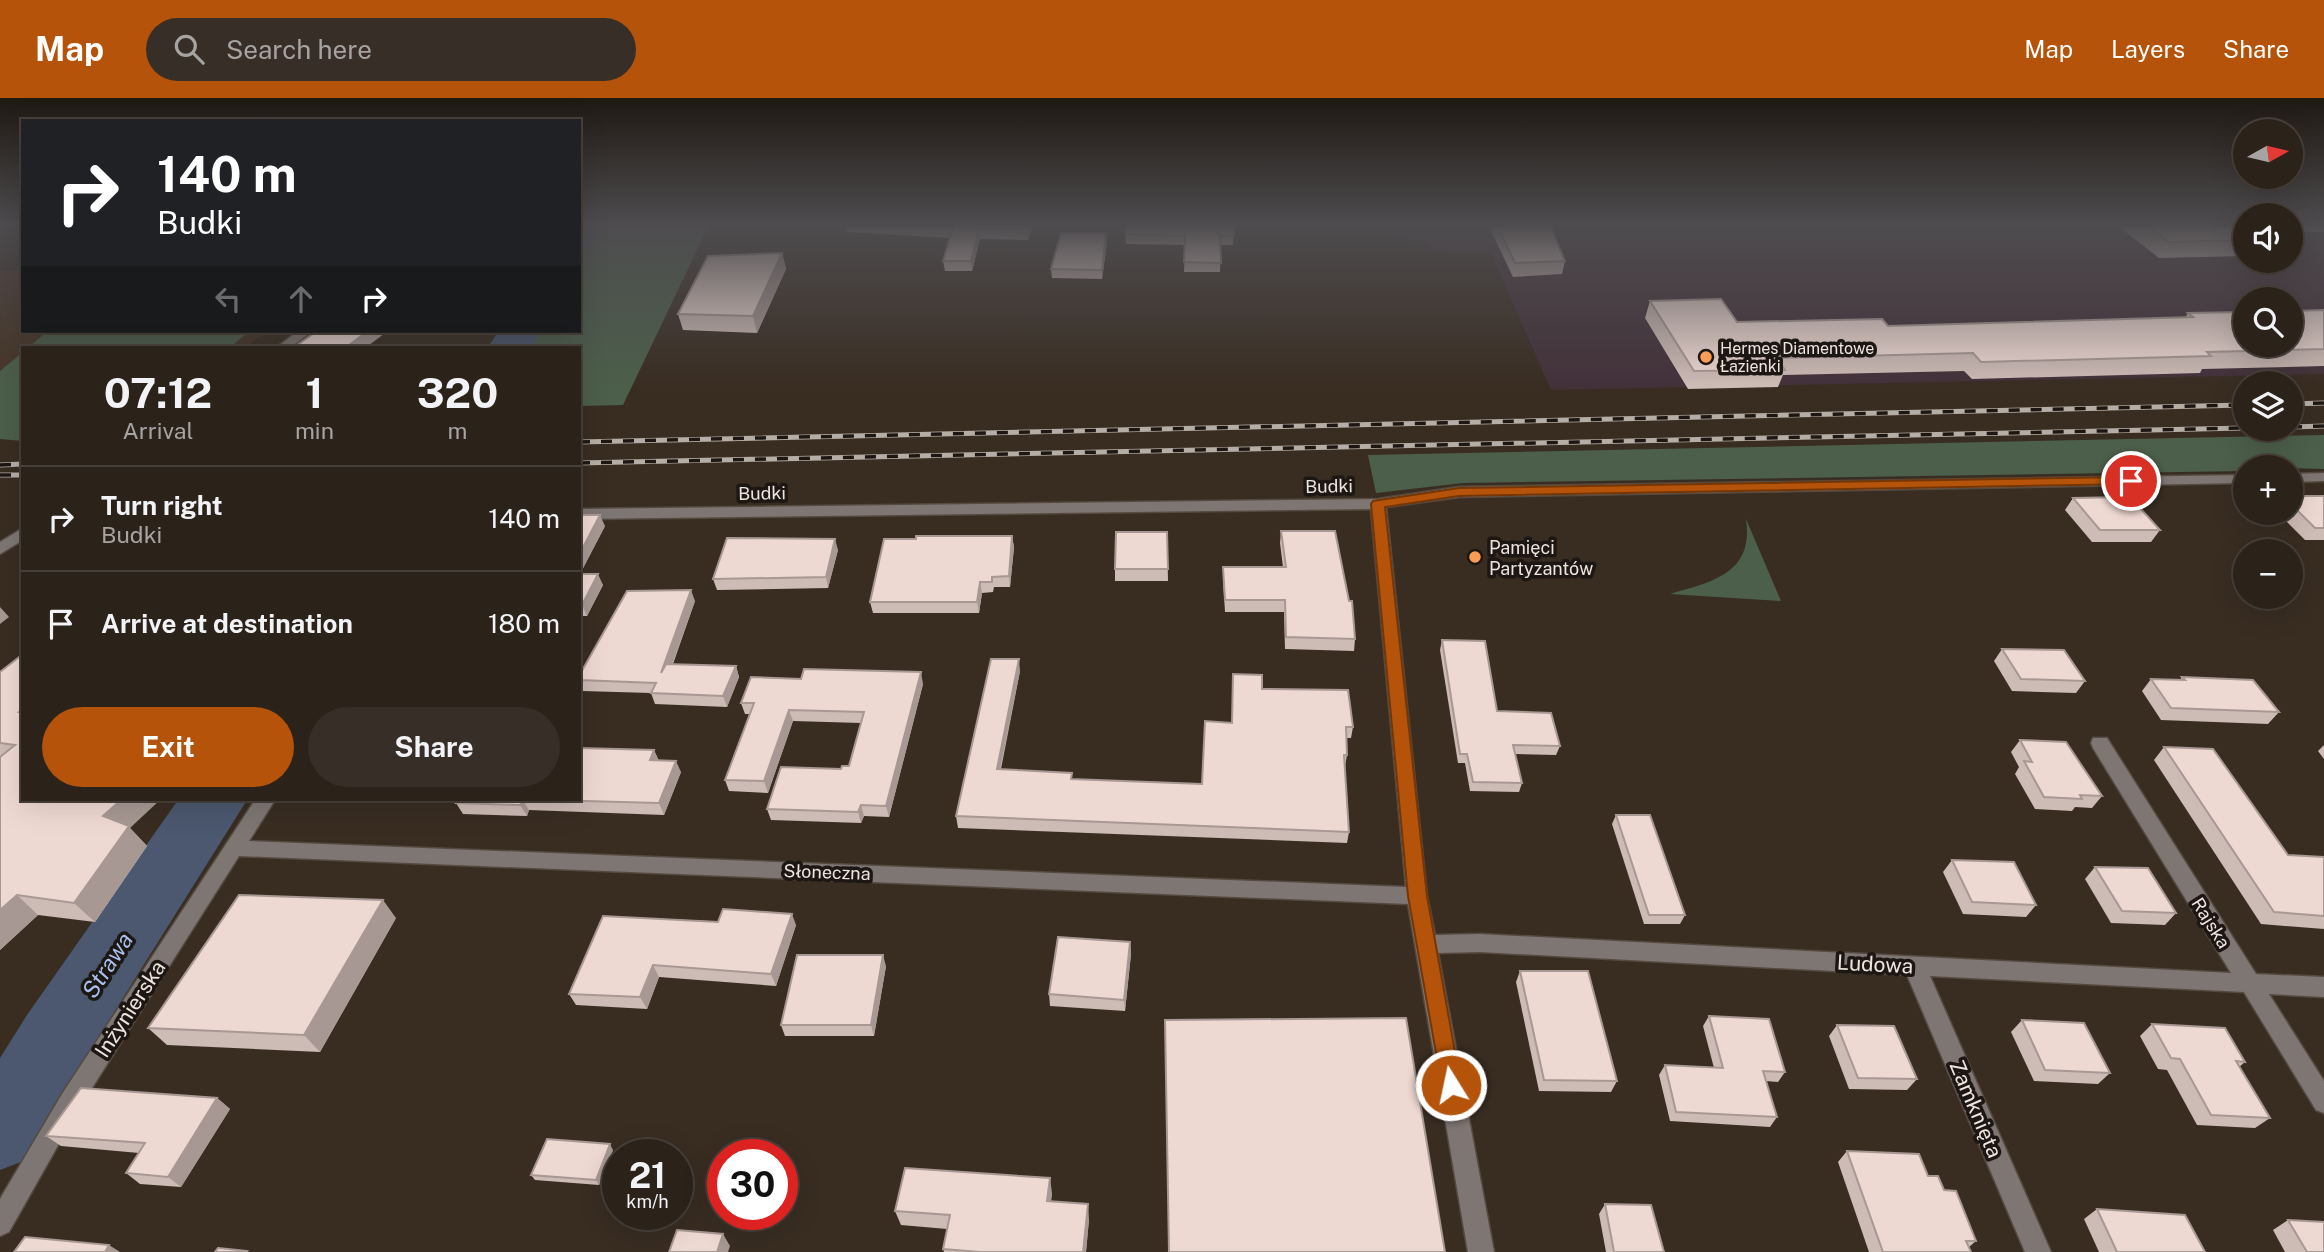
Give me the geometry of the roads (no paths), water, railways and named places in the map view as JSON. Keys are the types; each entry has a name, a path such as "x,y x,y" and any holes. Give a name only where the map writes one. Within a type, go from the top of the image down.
{"street":[{"path":"285,346 303,333"},
{"path":"2303,478 2324,477"},
{"name":"Budki","path":"581,514 1378,504 1459,492 2233,479"},
{"path":"1378,504 1418,896 1481,1252"},
{"path":"0,550 21,534"},
{"name":"Rajska","path":"2100,743 2324,1102"},
{"name":"Inżynierska","path":"0,1223 76,1092 264,801"},
{"name":"Słoneczna","path":"236,848 1418,896"},
{"name":"Ludowa","path":"1426,944 1480,943 2324,987"},
{"name":"Zamknięta","path":"1915,967 2038,1252"}],"waterway":[{"name":"Strawa","path":"510,346 520,333"},
{"name":"Strawa","path":"0,1131 54,1040 213,801"}],"railway":[{"path":"2303,404 2324,403"},
{"path":"581,442 2233,405"},
{"path":"2303,427 2324,426"},
{"path":"581,463 2233,428"},
{"path":"0,465 21,464"},
{"path":"0,475 21,475"}],"place":[{"name":"Hermes Diamentowe Łazienki","path":"1706,357"},
{"name":"Pamięci Partyzantów","path":"1475,557"}]}
